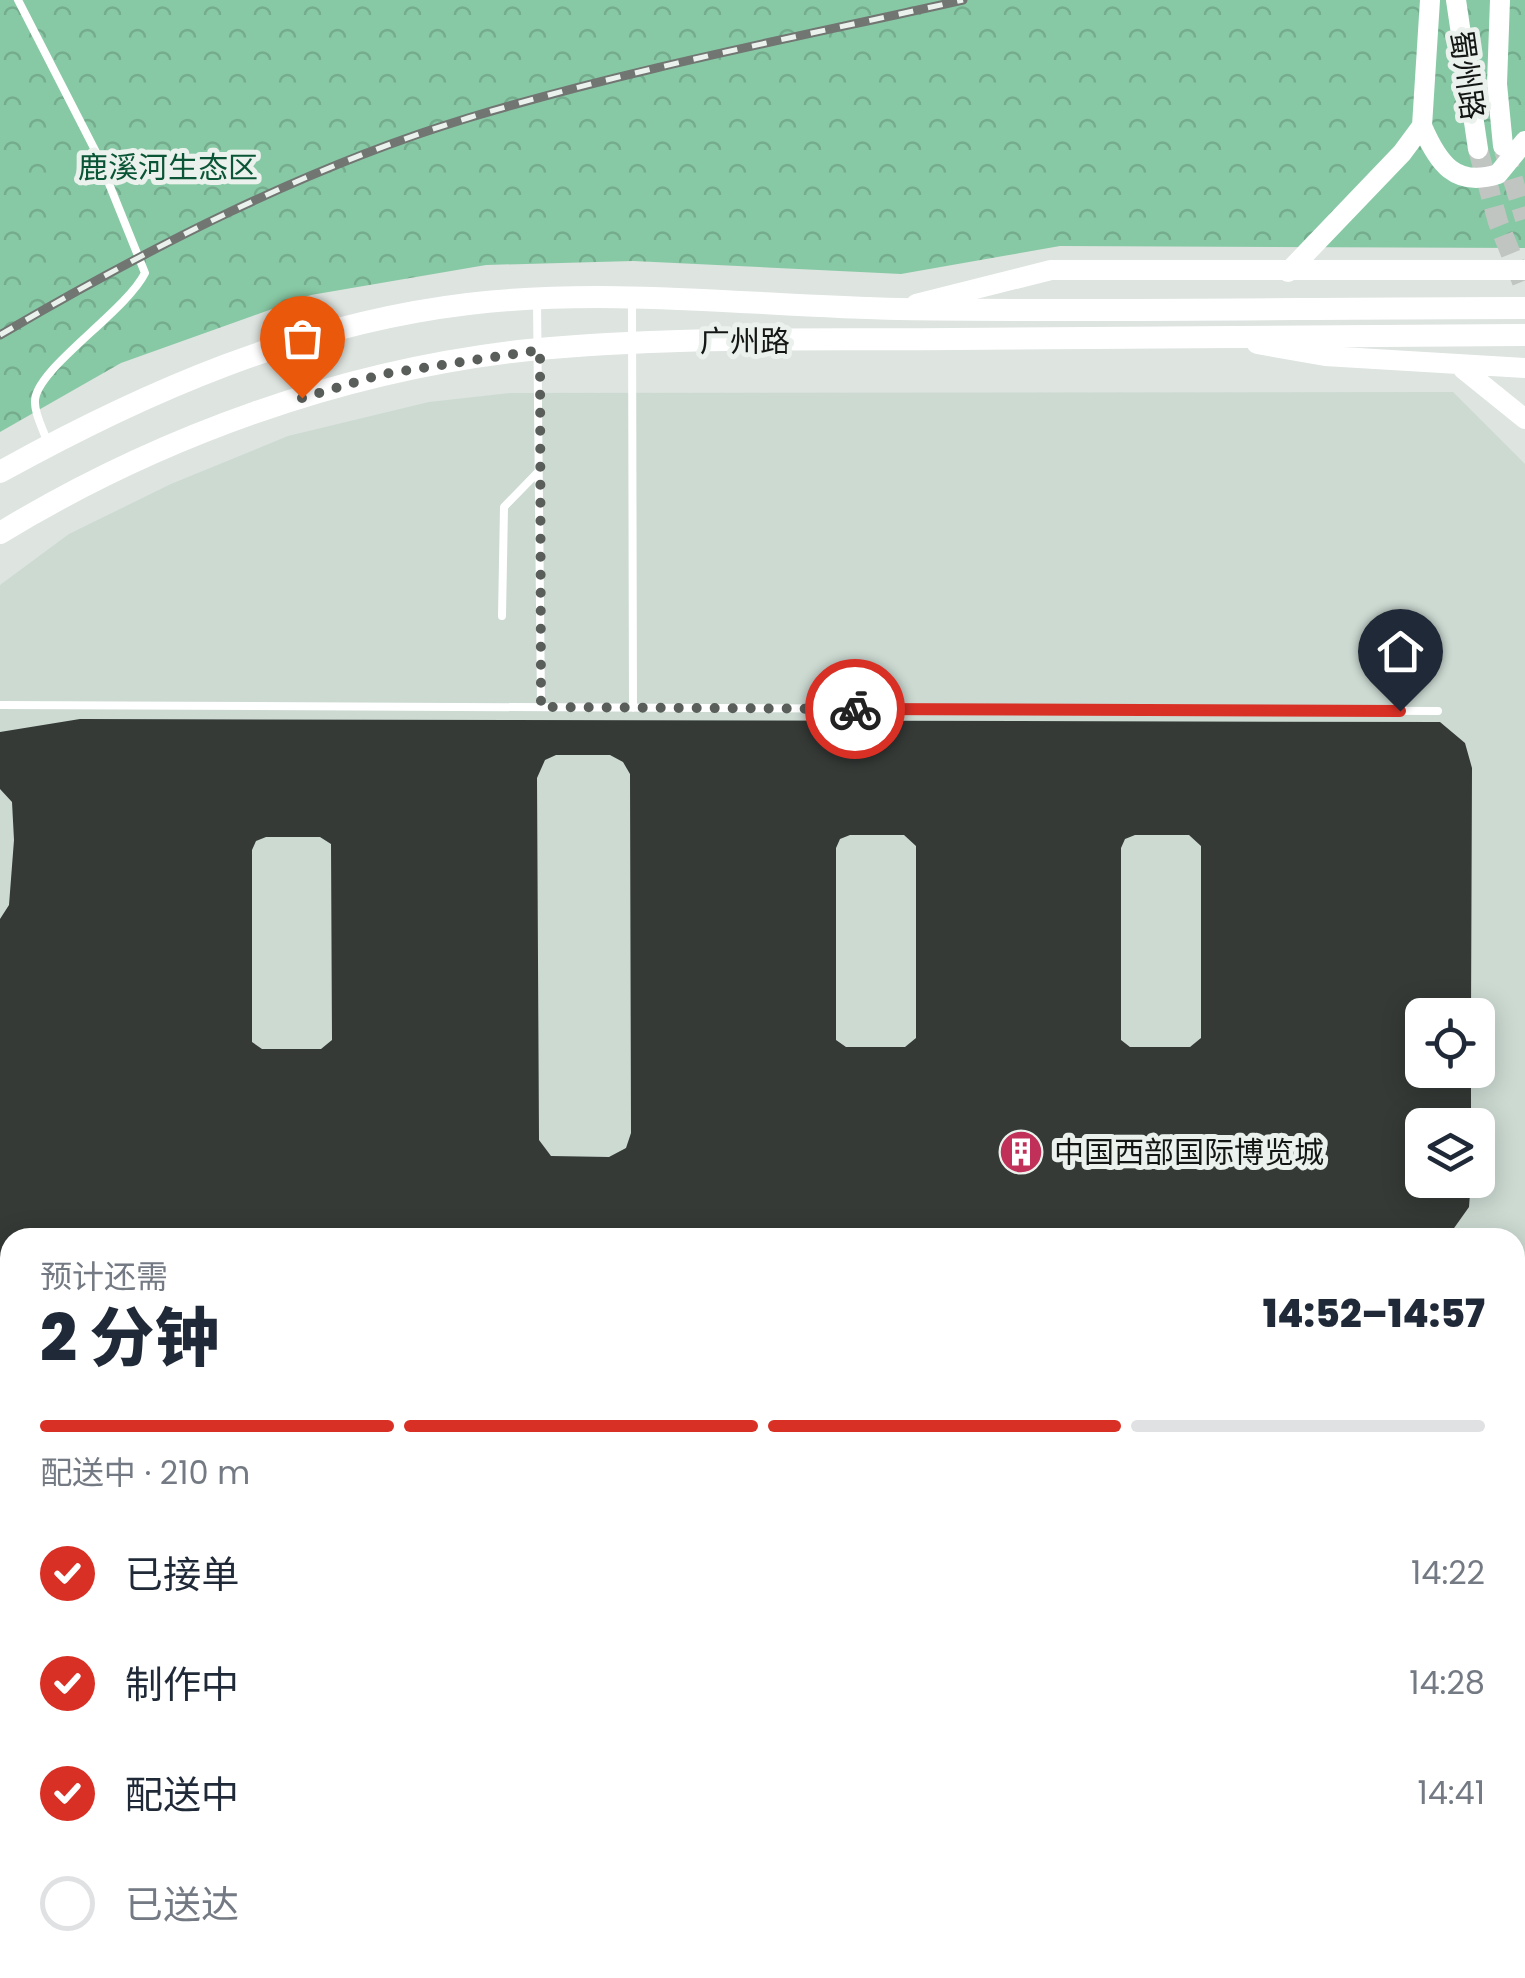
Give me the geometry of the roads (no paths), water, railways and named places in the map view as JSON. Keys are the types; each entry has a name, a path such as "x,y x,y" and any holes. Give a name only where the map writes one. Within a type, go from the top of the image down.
{"main road":[{"name":"广州路","path":"0,472 48,445 212,368 348,327 469,304 632,299 899,309 1525,308"},
{"name":"广州路","path":"0,533 106,474 242,417 383,374 540,350 633,344 1525,335"}],"street":[{"path":"1430,0 1422,126 1445,168 1464,179 1498,174 1525,141"},
{"name":"蜀州路","path":"1456,0 1478,149"},
{"name":"蜀州路","path":"1500,0 1497,84 1504,146"},
{"path":"1288,272 1422,126"},
{"path":"899,309 1051,270 1525,270"},
{"path":"1221,337 1325,356 1461,368 1525,368"},
{"path":"1461,368 1525,418"}],"lane":[{"path":"18,0 97,154 145,273 123,306 40,378 34,402 48,445"},
{"path":"632,299 632,708"},
{"path":"537,300 541,707"},
{"path":"502,616 504,507 529,486 540,468"},
{"path":"0,706 1438,711"}],"tunnel":[{"path":"1478,149 1498,222 1525,289"},
{"path":"1504,150 1525,219"}],"railway":[{"path":"0,335 228,213 407,138 590,84 963,0"}],"place":[{"name":"中国西部国际博览城","path":"1021,1152"}],"park label":[{"name":"鹿溪河生态区","path":"168,167"}]}
